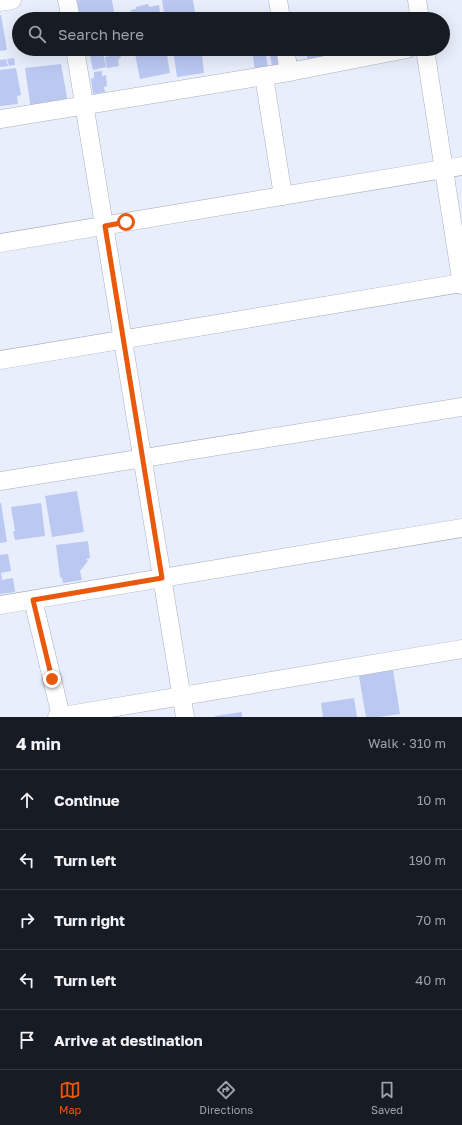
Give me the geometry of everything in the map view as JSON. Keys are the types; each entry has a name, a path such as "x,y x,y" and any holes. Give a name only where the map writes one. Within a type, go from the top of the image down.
{"street":[{"path":"0,2 12,0"},
{"path":"67,0 69,12"},
{"path":"278,0 280,12"},
{"path":"417,0 419,12"},
{"path":"76,56 185,717"},
{"path":"287,56 289,72"},
{"path":"0,119 289,72 371,56"},
{"path":"0,360 462,284 426,56"},
{"path":"264,76 283,196"},
{"path":"0,243 462,166"},
{"path":"0,481 462,407"},
{"path":"0,605 462,528"},
{"path":"33,600 59,717 462,649"}],"building":[{"path":"77,0 112,0 114,12 79,12"},
{"path":"162,0 193,0 195,12 164,12"},
{"path":"148,4 149,7 159,5 160,12 131,12 131,10 136,9 136,7"},
{"path":"0,15 7,50 0,51"},
{"path":"90,56 104,56 106,67 93,70"},
{"path":"121,56 118,60 119,66 107,68 105,57"},
{"path":"135,56 167,56 170,73 140,79"},
{"path":"174,56 202,56 204,73 177,77"},
{"path":"253,56 266,56 268,68 255,71"},
{"path":"270,56 283,56 284,65 272,66"},
{"path":"307,56 326,56 327,59 308,63"},
{"path":"14,58 15,65 9,66 7,59"},
{"path":"6,59 8,66 0,67 0,60"},
{"path":"61,64 68,103 31,109 25,68"},
{"path":"16,68 21,95 17,96 18,104 0,106 0,70"},
{"path":"102,71 102,76 106,75 107,86 104,87 105,92 93,94 91,79 94,78 94,72"},
{"path":"77,491 84,532 52,537 45,496"},
{"path":"0,503 7,542 0,543"},
{"path":"41,503 45,536 15,540 11,507"},
{"path":"88,541 90,558 86,559 88,561 80,571 82,580 63,583 62,578 60,577 56,545"},
{"path":"8,554 11,571 0,573 0,555"},
{"path":"0,573 2,580 13,578 15,592 0,594"},
{"path":"393,670 400,714 366,717 359,676"},
{"path":"354,698 357,717 323,717 321,703"},
{"path":"242,712 242,717 215,717 215,716"}],"route":[{"path":"52,679 33,600 162,578 105,226 126,222"}]}
